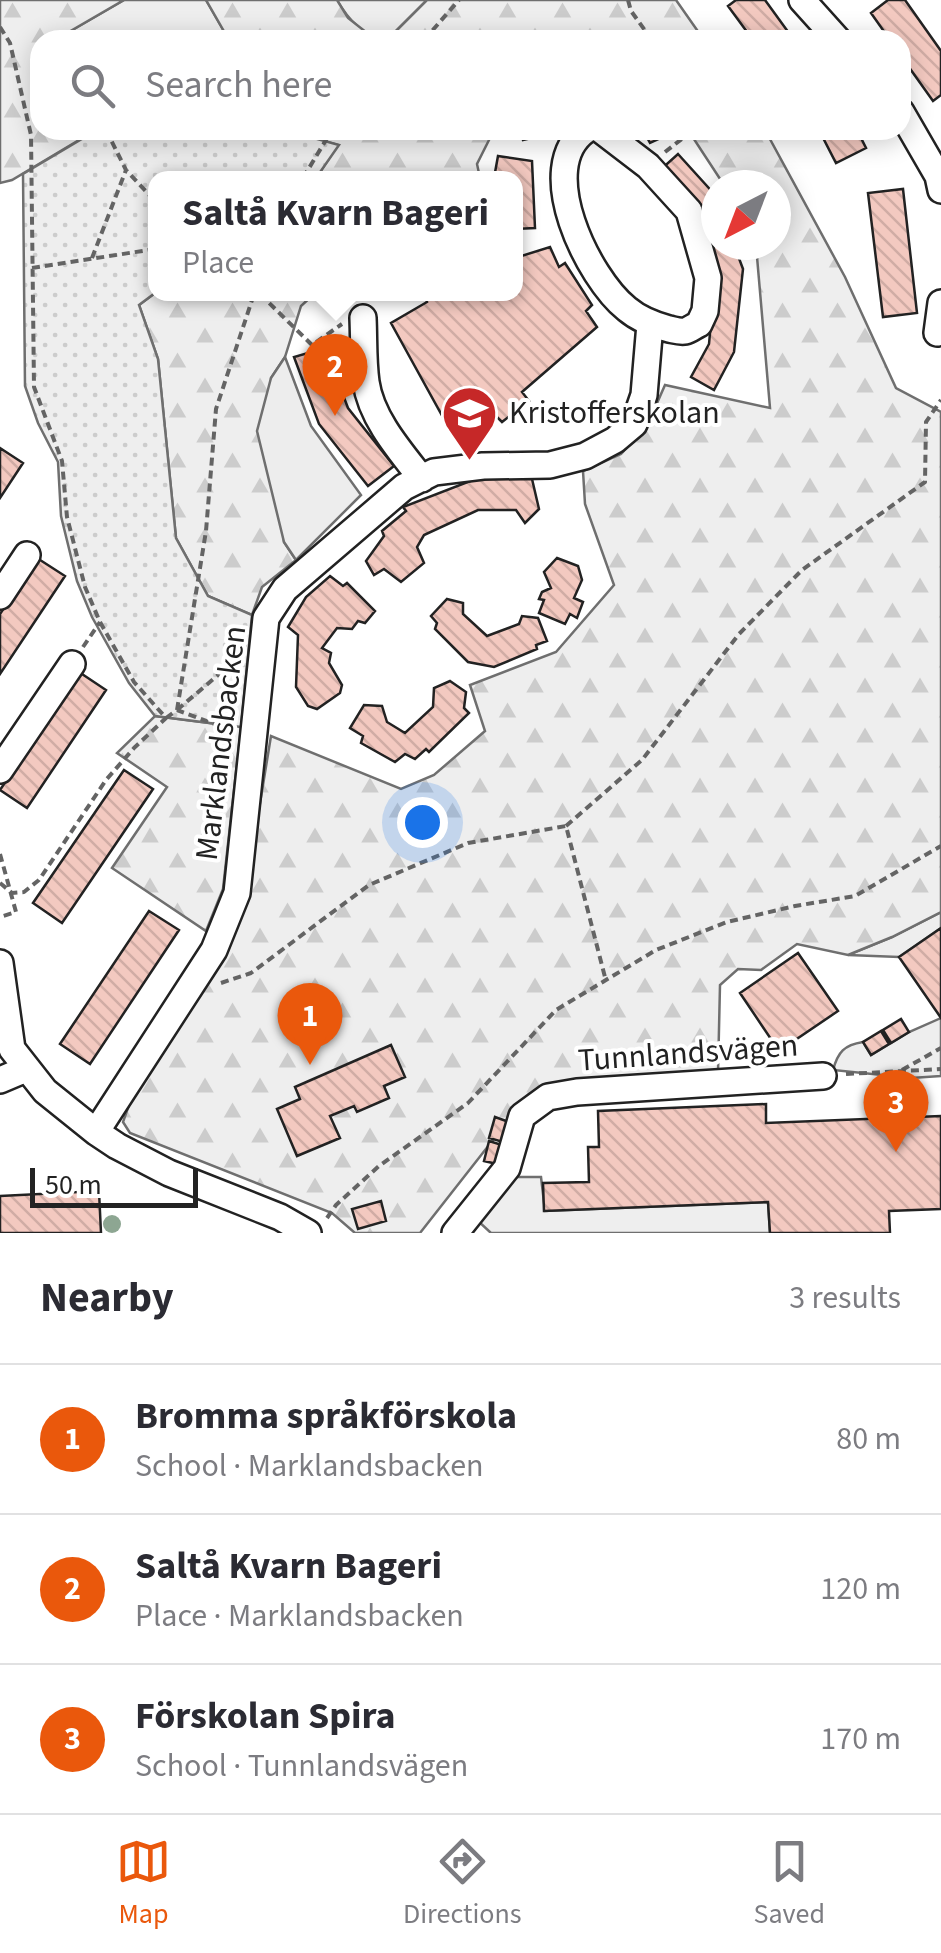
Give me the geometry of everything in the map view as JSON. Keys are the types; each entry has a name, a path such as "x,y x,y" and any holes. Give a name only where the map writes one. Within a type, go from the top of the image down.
{"street":[{"path":"802,0 829,30"},
{"path":"911,129 938,176 941,190"},
{"path":"575,140 567,155 564,195 570,222 602,280 626,309 650,324 682,332 699,324 705,311 708,278 688,211 648,166 615,140"},
{"path":"937,333 941,303"},
{"path":"363,318 366,384 373,405 396,446 422,479"},
{"name":"Marklandsbacken","path":"96,1132 214,950 236,893 266,618 284,589 404,488 434,472 483,466 550,465 585,456 615,440 634,424 644,396 650,324"},
{"path":"0,596 28,555"},
{"path":"0,770 72,664"},
{"path":"0,963 12,1049 46,1091 96,1132 169,1173 280,1217 317,1226"},
{"path":"0,1080 26,1069"},
{"name":"Tunnlandsvägen","path":"456,1233 507,1168 522,1116 548,1097 823,1076"}],"path":[{"path":"433,30 459,0"},
{"path":"628,0 645,30"},
{"path":"0,27 10,44 30,131"},
{"path":"31,140 34,387 62,461 70,530 85,587 134,682 166,718"},
{"path":"111,140 126,170 148,194"},
{"path":"307,171 326,140"},
{"path":"648,166 680,140"},
{"path":"92,258 126,170"},
{"path":"32,268 148,250"},
{"path":"177,710 209,510 216,409 255,301"},
{"path":"265,301 312,345 337,326 363,318"},
{"path":"198,974 214,985 252,973 369,885 468,843 566,826 642,760 739,634 802,570 925,482 926,422 941,400"},
{"path":"0,884 12,894 24,892 38,880 106,780 166,718 224,670 266,618"},
{"path":"72,664 100,622"},
{"path":"177,710 252,738"},
{"path":"566,826 606,980"},
{"path":"317,1226 379,1166 468,1104 556,1010 656,950 726,922 856,896 941,846"},
{"path":"0,854 16,912 0,917"},
{"path":"900,1071 941,1048"},
{"path":"823,1076 941,1068"}],"green space":[{"path":"0,0 124,0 72,30 30,30 30,140 79,140 12,180 0,183"},
{"path":"124,0 206,0 223,30 72,30"},
{"path":"206,0 337,0 348,18 363,30 223,30"},
{"path":"337,0 427,0 397,30 363,30"},
{"path":"427,0 676,0 697,30 397,30"},
{"path":"80,140 321,140 339,145 321,171 148,171 148,298 139,305 158,359 176,538 208,596 252,615 241,727 155,716 129,683 77,581 61,516 58,462 25,386 23,174"},
{"path":"320,140 489,140 477,164 478,171 321,171 338,145"},
{"path":"695,140 770,140 787,170 714,170"},
{"path":"791,178 845,277 896,388 941,412 941,912 848,955 797,944 761,970 738,969 720,985 718,1073 667,1073 529,1094 420,1233 355,1233 332,1213 130,1133 123,1122 129,1105 209,980 245,895 271,736 401,789 434,775 485,731 470,685 556,652 614,585 585,504 583,471 621,454 647,426 665,385 770,408 757,260 791,260"},
{"path":"148,298 306,301 301,306 285,357 271,378 284,542 296,560 262,587 252,615 208,596 176,538 158,359 139,305"},
{"path":"155,716 241,727 223,889 206,931 112,868 167,787 117,753"},
{"path":"941,912 941,928 899,957 848,955 892,937"},
{"path":"941,1018 941,1076 911,1078 833,1070 846,1047 863,1042 871,1055"},
{"path":"514,1177 541,1177 545,1211 768,1202 770,1233 491,1233 478,1221"}],"shaded area":[{"path":"285,357 311,426 361,495 296,560 284,542 257,431 271,378"}],"building":[{"path":"736,0 765,0 787,30 746,30 728,6"},
{"path":"888,0 905,0 941,51 941,95 933,101 911,70 911,30 883,30 871,13"},
{"path":"824,140 862,140 866,148 836,163"},
{"path":"678,154 701,179 701,253 658,172"},
{"path":"498,156 532,161 535,228 523,229 523,171 495,171"},
{"path":"903,189 917,313 883,317 868,193"},
{"path":"550,247 559,267 565,263 592,305 586,311 597,327 522,392 529,401 502,422 489,409 450,430 391,323 427,301 523,301 523,255"},
{"path":"705,260 740,260 743,269 734,352 714,390 691,377 709,344 715,279"},
{"path":"325,348 348,408 394,466 368,486 319,424 294,357"},
{"path":"0,448 23,463 0,498"},
{"path":"478,478 532,479 539,509 525,523 516,510 478,510 424,535 417,547 424,563 401,582 384,569 374,575 366,561 384,536 382,531 406,511 403,507"},
{"path":"37,558 65,576 0,674 0,614"},
{"path":"557,558 578,566 582,580 574,598 583,602 577,618 570,614 565,624 539,613 544,600 539,599 542,592 551,588 544,572"},
{"path":"330,576 343,586 347,583 375,611 365,623 358,621 352,629 337,628 322,648 331,653 329,663 342,685 340,693 317,709 308,706 296,687 298,635 288,627 306,597"},
{"path":"447,599 463,603 463,614 487,636 519,624 522,616 538,618 547,641 494,667 468,662 435,629 437,623 431,616"},
{"path":"79,672 106,690 27,808 0,790"},
{"path":"450,681 466,692 464,708 469,713 429,752 426,749 415,759 405,754 395,762 361,743 363,736 350,728 364,705 382,706 387,722 405,733 433,707 434,688"},
{"path":"124,770 153,789 62,923 33,903"},
{"path":"149,911 179,930 90,1064 60,1044"},
{"path":"941,928 941,1018 899,957"},
{"path":"798,953 838,1011 779,1051 740,993"},
{"path":"901,1019 909,1032 891,1043 883,1030"},
{"path":"881,1031 889,1044 871,1055 863,1042"},
{"path":"391,1045 405,1077 384,1086 389,1098 357,1112 354,1106 330,1116 340,1138 297,1156 277,1109 300,1099 295,1087"},
{"path":"766,1104 766,1123 941,1116 941,1209 889,1211 890,1233 770,1233 768,1202 544,1211 543,1183 589,1182 588,1147 599,1147 598,1111"},
{"path":"495,1117 509,1122 503,1142 489,1138"},
{"path":"489,1141 502,1145 497,1164 484,1161"},
{"path":"99,1191 101,1233 0,1233 0,1196"},
{"path":"381,1201 386,1221 358,1229 352,1209"}],"place":[{"name":"Saltå Kvarn Bageri","path":"335,416"},
{"name":"Kristofferskolan","path":"470,462"},
{"name":"Bromma språkförskola","path":"310,1065"},
{"name":"Förskolan Spira","path":"896,1152"}]}
